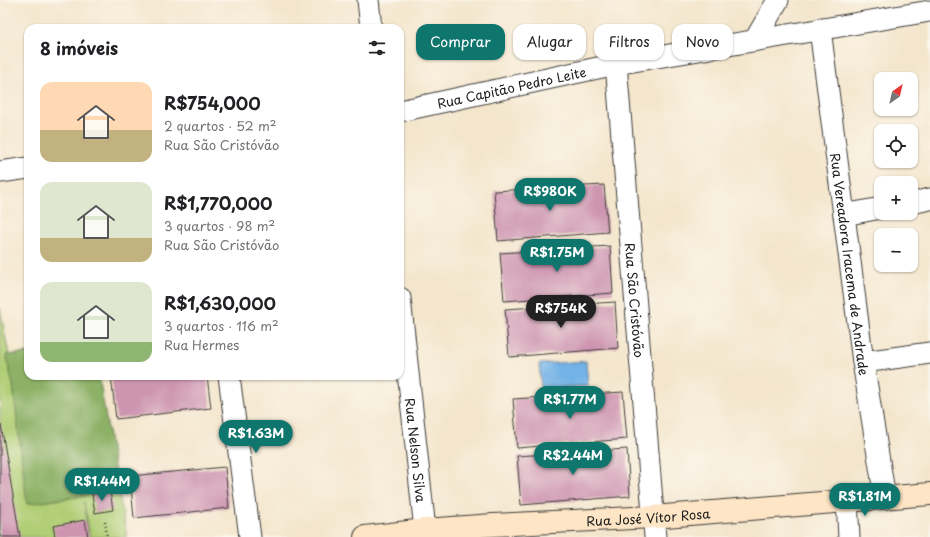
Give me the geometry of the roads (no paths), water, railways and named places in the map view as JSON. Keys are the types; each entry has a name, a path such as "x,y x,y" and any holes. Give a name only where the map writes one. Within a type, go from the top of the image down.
{"main road":[{"name":"Rua José Vítor Rosa","path":"365,537 425,530 492,531 654,527 847,500 930,494"}],"street":[{"path":"368,0 371,24"},
{"path":"755,40 778,0"},
{"name":"Rua Capitão Pedro Leite","path":"404,110 616,64 930,11"},
{"name":"Rua Vereadora Iracema de Andrade","path":"820,29 863,362 885,498"},
{"name":"Rua São Cristóvão","path":"616,64 654,527"},
{"path":"0,172 24,169"},
{"path":"918,202 930,199"},
{"path":"844,215 874,209"},
{"name":"Rua Nelson Silva","path":"404,335 425,530"},
{"path":"863,362 930,353"},
{"path":"230,380 250,537"},
{"path":"847,500 849,537"}],"water":[{"path":"586,361 588,386 541,389 539,364"}]}
